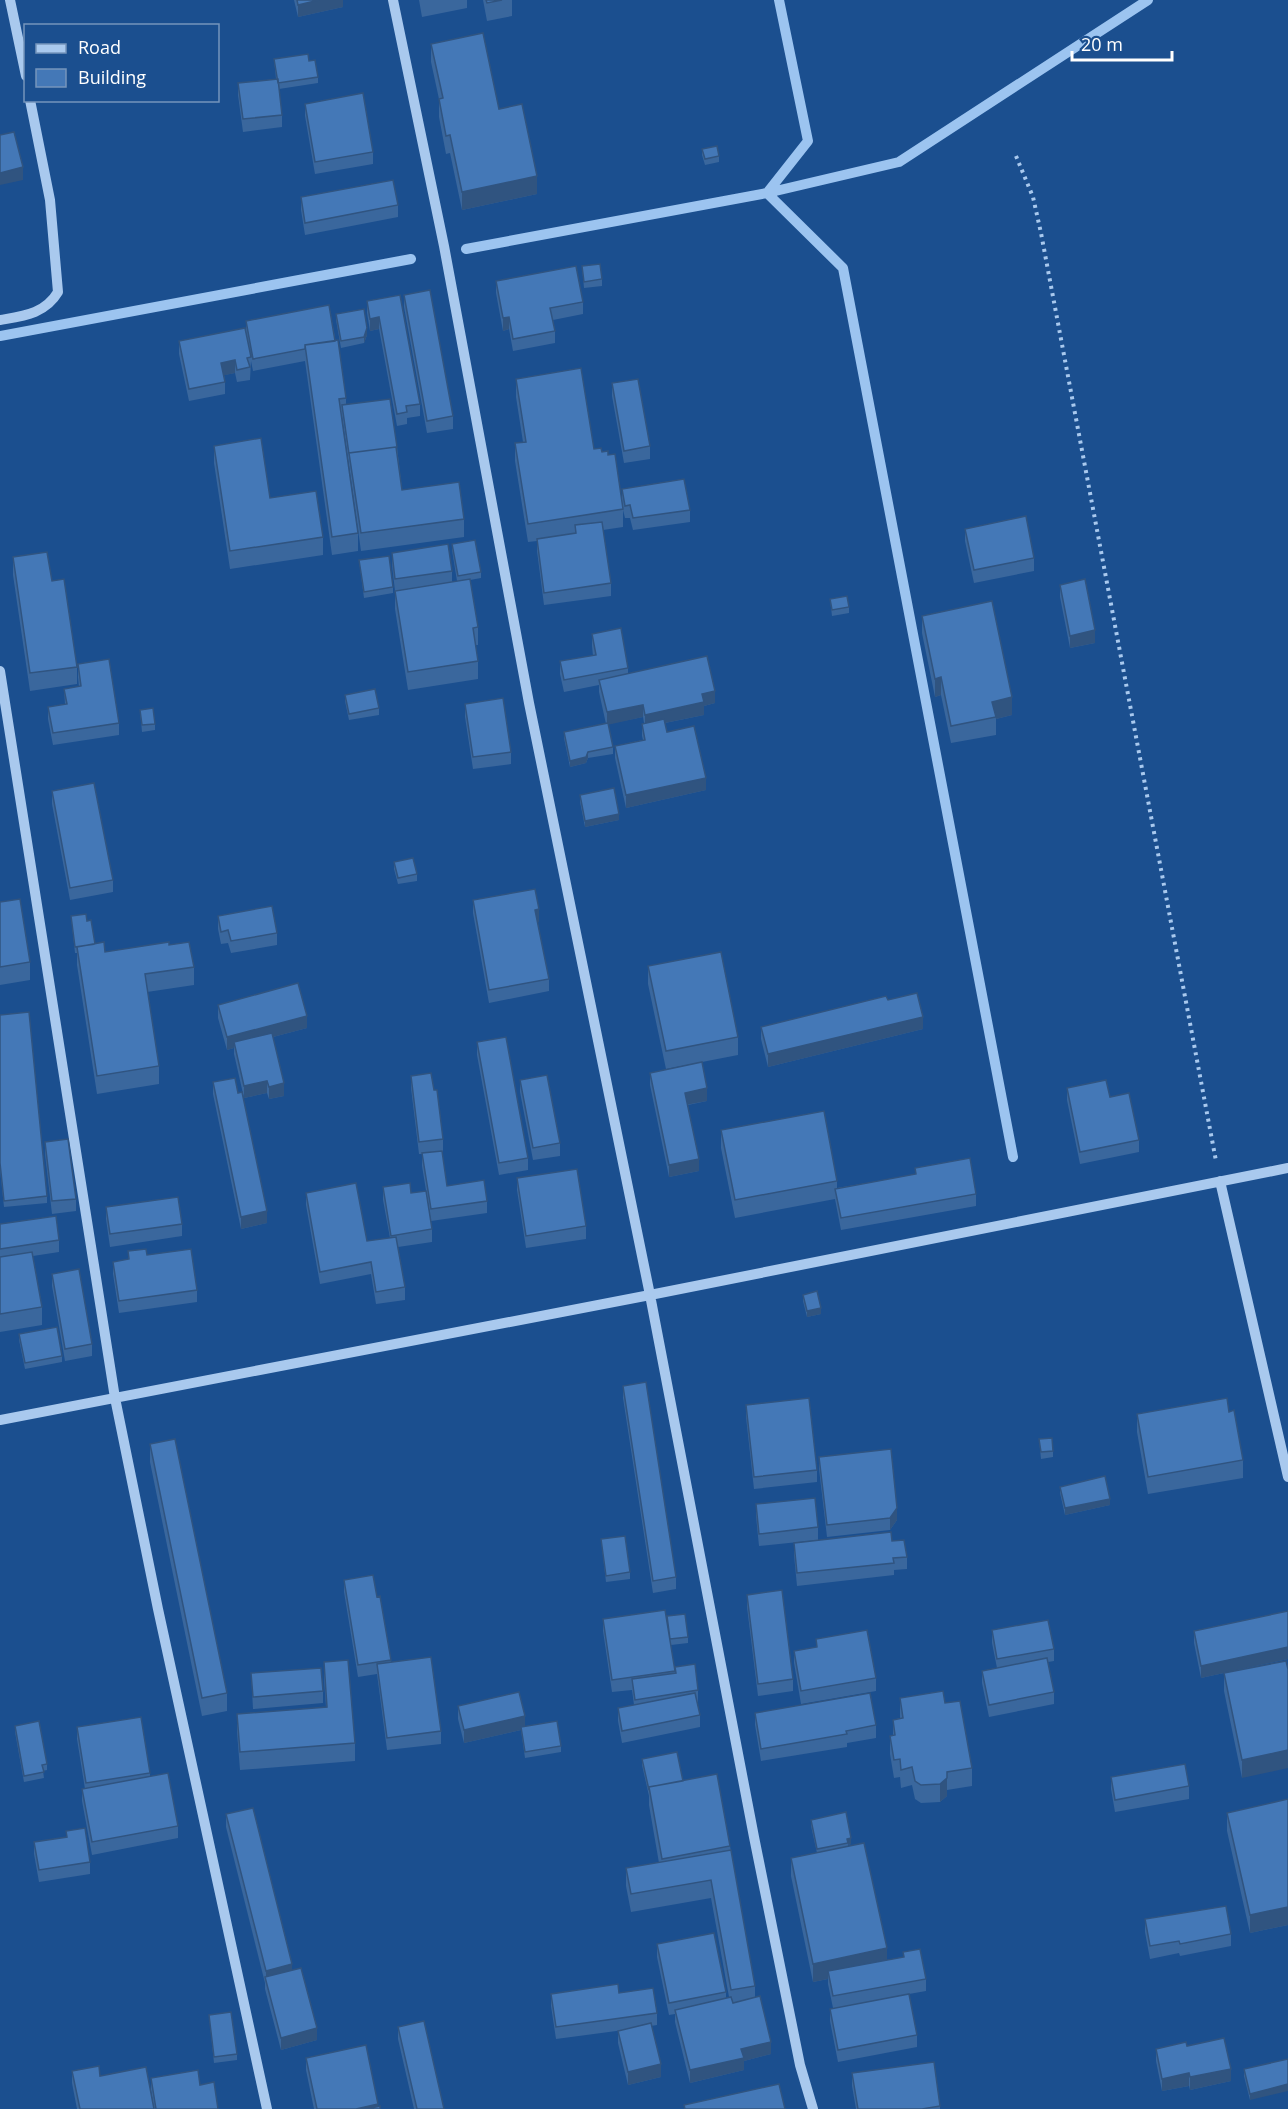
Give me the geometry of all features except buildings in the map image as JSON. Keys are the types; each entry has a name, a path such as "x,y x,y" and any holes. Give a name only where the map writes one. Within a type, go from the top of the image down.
{"street":[{"path":"10,0 24,66"},
{"path":"393,0 449,269 532,715 650,1295 754,1837 800,2065 813,2109"},
{"path":"0,320 42,310 52,302 57,292 50,200 30,102"},
{"path":"0,671 115,1398 158,1609 267,2109"},
{"path":"0,1420 650,1295 1288,1168"},
{"path":"1220,1181 1288,1477"}],"path":[{"path":"1016,156 1033,197 1041,233 1220,1181"}],"waterway":[{"path":"466,249 767,193 808,141 779,0"},
{"path":"767,193 899,162 1148,0"},
{"path":"767,193 843,268 1013,1157"},
{"path":"0,336 411,259"}]}
